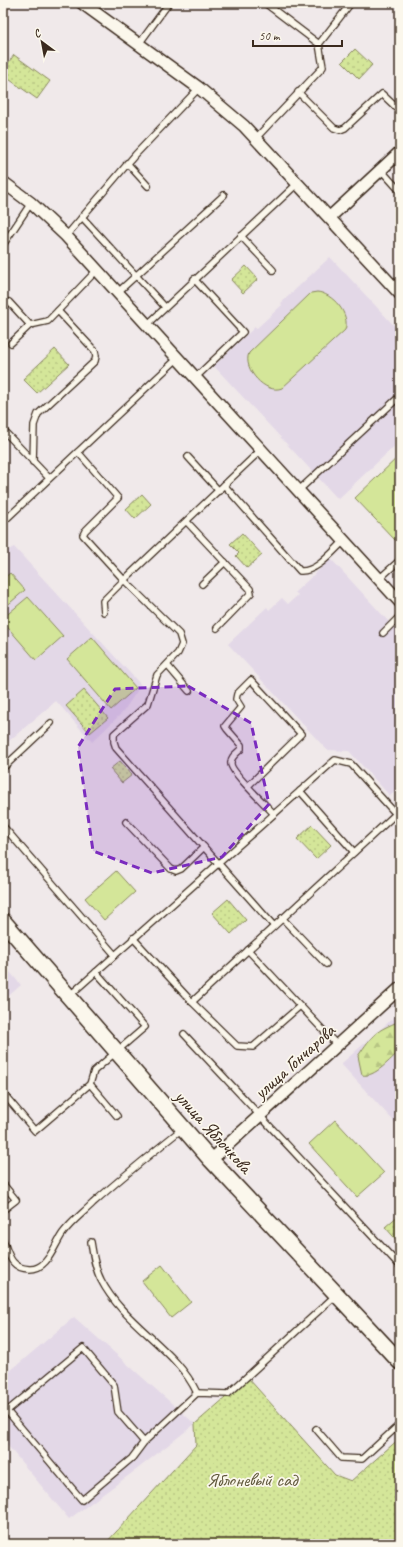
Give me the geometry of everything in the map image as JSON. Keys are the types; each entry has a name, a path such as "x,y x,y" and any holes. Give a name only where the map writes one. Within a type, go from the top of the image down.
{"street":[{"path":"82,3 199,88 256,138 400,294"},
{"path":"330,217 400,152"},
{"path":"3,182 31,203 66,236 400,602"},
{"name":"улица Яблочкова","path":"3,921 211,1160 400,1362"},
{"name":"улица Гончарова","path":"211,1160 400,988"}],"lane":[{"path":"138,44 169,3"},
{"path":"256,138 323,67 318,44 265,3"},
{"path":"272,8 276,3"},
{"path":"318,44 351,3"},
{"path":"66,236 127,163 199,88"},
{"path":"298,92 334,128 340,130 345,128 382,94 400,111"},
{"path":"127,163 148,186"},
{"path":"381,170 400,191"},
{"path":"146,325 298,182"},
{"path":"117,293 224,195"},
{"path":"3,245 31,203"},
{"path":"82,217 165,307"},
{"path":"241,236 274,270"},
{"path":"11,343 30,325 48,321 97,270"},
{"path":"194,279 242,332 195,378"},
{"path":"9,302 30,325"},
{"path":"33,462 34,425 38,414 95,361 96,356 95,351 58,311"},
{"path":"3,522 177,359"},
{"path":"298,491 400,396"},
{"path":"3,430 49,478"},
{"path":"104,612 103,601 187,522 260,450"},
{"path":"78,452 118,498 85,531 83,535 124,580 179,634 182,644 178,653 157,675 148,704 114,734 116,748 274,926"},
{"path":"188,457 219,490"},
{"path":"224,485 300,572 307,572 315,567 344,541"},
{"path":"187,522 250,589 252,593 217,628"},
{"path":"379,579 400,560"},
{"path":"202,584 225,562"},
{"path":"382,633 400,616"},
{"path":"167,665 189,691"},
{"path":"248,786 301,734 251,680 237,694 236,699 241,706 225,726 241,745 241,749 232,758 231,764 232,769 274,814"},
{"path":"3,768 51,723"},
{"path":"69,996 335,760 351,764 398,812 192,1002"},
{"path":"300,791 354,852"},
{"path":"126,822 171,869 176,871 181,869 204,847"},
{"path":"3,826 115,955"},
{"path":"282,918 326,964"},
{"path":"134,938 192,1002 237,1046 253,1047 300,1006"},
{"path":"248,950 337,1046"},
{"path":"3,1093 36,1131 90,1084 94,1070 145,1027 96,972"},
{"path":"184,1034 400,1266"},
{"path":"90,1084 117,1116"},
{"path":"3,1240 9,1258 16,1264 29,1269 42,1266 63,1233 89,1207 127,1172 183,1128"},
{"path":"3,1184 16,1200 3,1210"},
{"path":"92,1242 94,1263 100,1280 111,1296 138,1327 177,1364 190,1379 197,1394"},
{"path":"144,1442 118,1412 114,1385 83,1348 7,1411 82,1500 132,1458 144,1442 197,1394 228,1394 337,1294"},
{"path":"316,1429 342,1458 362,1459 400,1424"}],"highlighted area":[{"path":"188,686 251,723 269,804 222,857 152,873 93,851 78,747 115,689"}],"shaded area":[{"path":"330,257 400,332 400,441 338,499 214,366 255,327 257,328 282,305 281,303"},
{"path":"14,547 141,685 123,712 92,742 56,701 3,746 3,553"},
{"path":"331,559 400,634 400,787 390,796 349,751 327,750 228,644 267,607 269,610 282,598 288,604 298,595 295,592"},
{"path":"3,964 21,985 3,1001"},
{"path":"400,1012 400,1128 341,1064"},
{"path":"74,1317 195,1424 136,1470 69,1519 3,1440 3,1377"}],"green space":[{"path":"355,49 372,65 359,79 342,62"},
{"path":"14,55 50,81 37,99 3,75 3,70"},
{"path":"246,266 258,279 243,293 231,280"},
{"path":"317,292 329,296 339,305 345,317 345,330 282,388 269,388 252,373 249,366 249,353 311,293"},
{"path":"55,349 69,364 37,393 23,379"},
{"path":"400,455 400,536 395,540 355,498"},
{"path":"142,494 151,504 135,519 126,509"},
{"path":"242,533 262,555 247,568 236,556 239,553 230,544"},
{"path":"10,573 25,590 3,609 3,579"},
{"path":"28,597 63,636 36,660 3,622 3,618"},
{"path":"92,637 136,688 111,710 67,659"},
{"path":"84,690 108,718 90,733 66,706"},
{"path":"120,761 132,775 122,783 110,769"},
{"path":"312,825 331,845 316,859 297,839"},
{"path":"116,871 135,892 104,920 85,898"},
{"path":"228,899 246,920 231,934 212,913"},
{"path":"400,1021 400,1051 377,1071 372,1074 362,1075 358,1056 375,1034"},
{"path":"335,1120 384,1173 357,1197 309,1144"},
{"path":"400,1214 400,1244 385,1227"},
{"path":"162,1265 191,1302 171,1318 142,1281"},
{"name":"Яблоневый сад","path":"248,1378 335,1475 351,1481 400,1438 400,1544 105,1544 196,1445 195,1424"}]}
